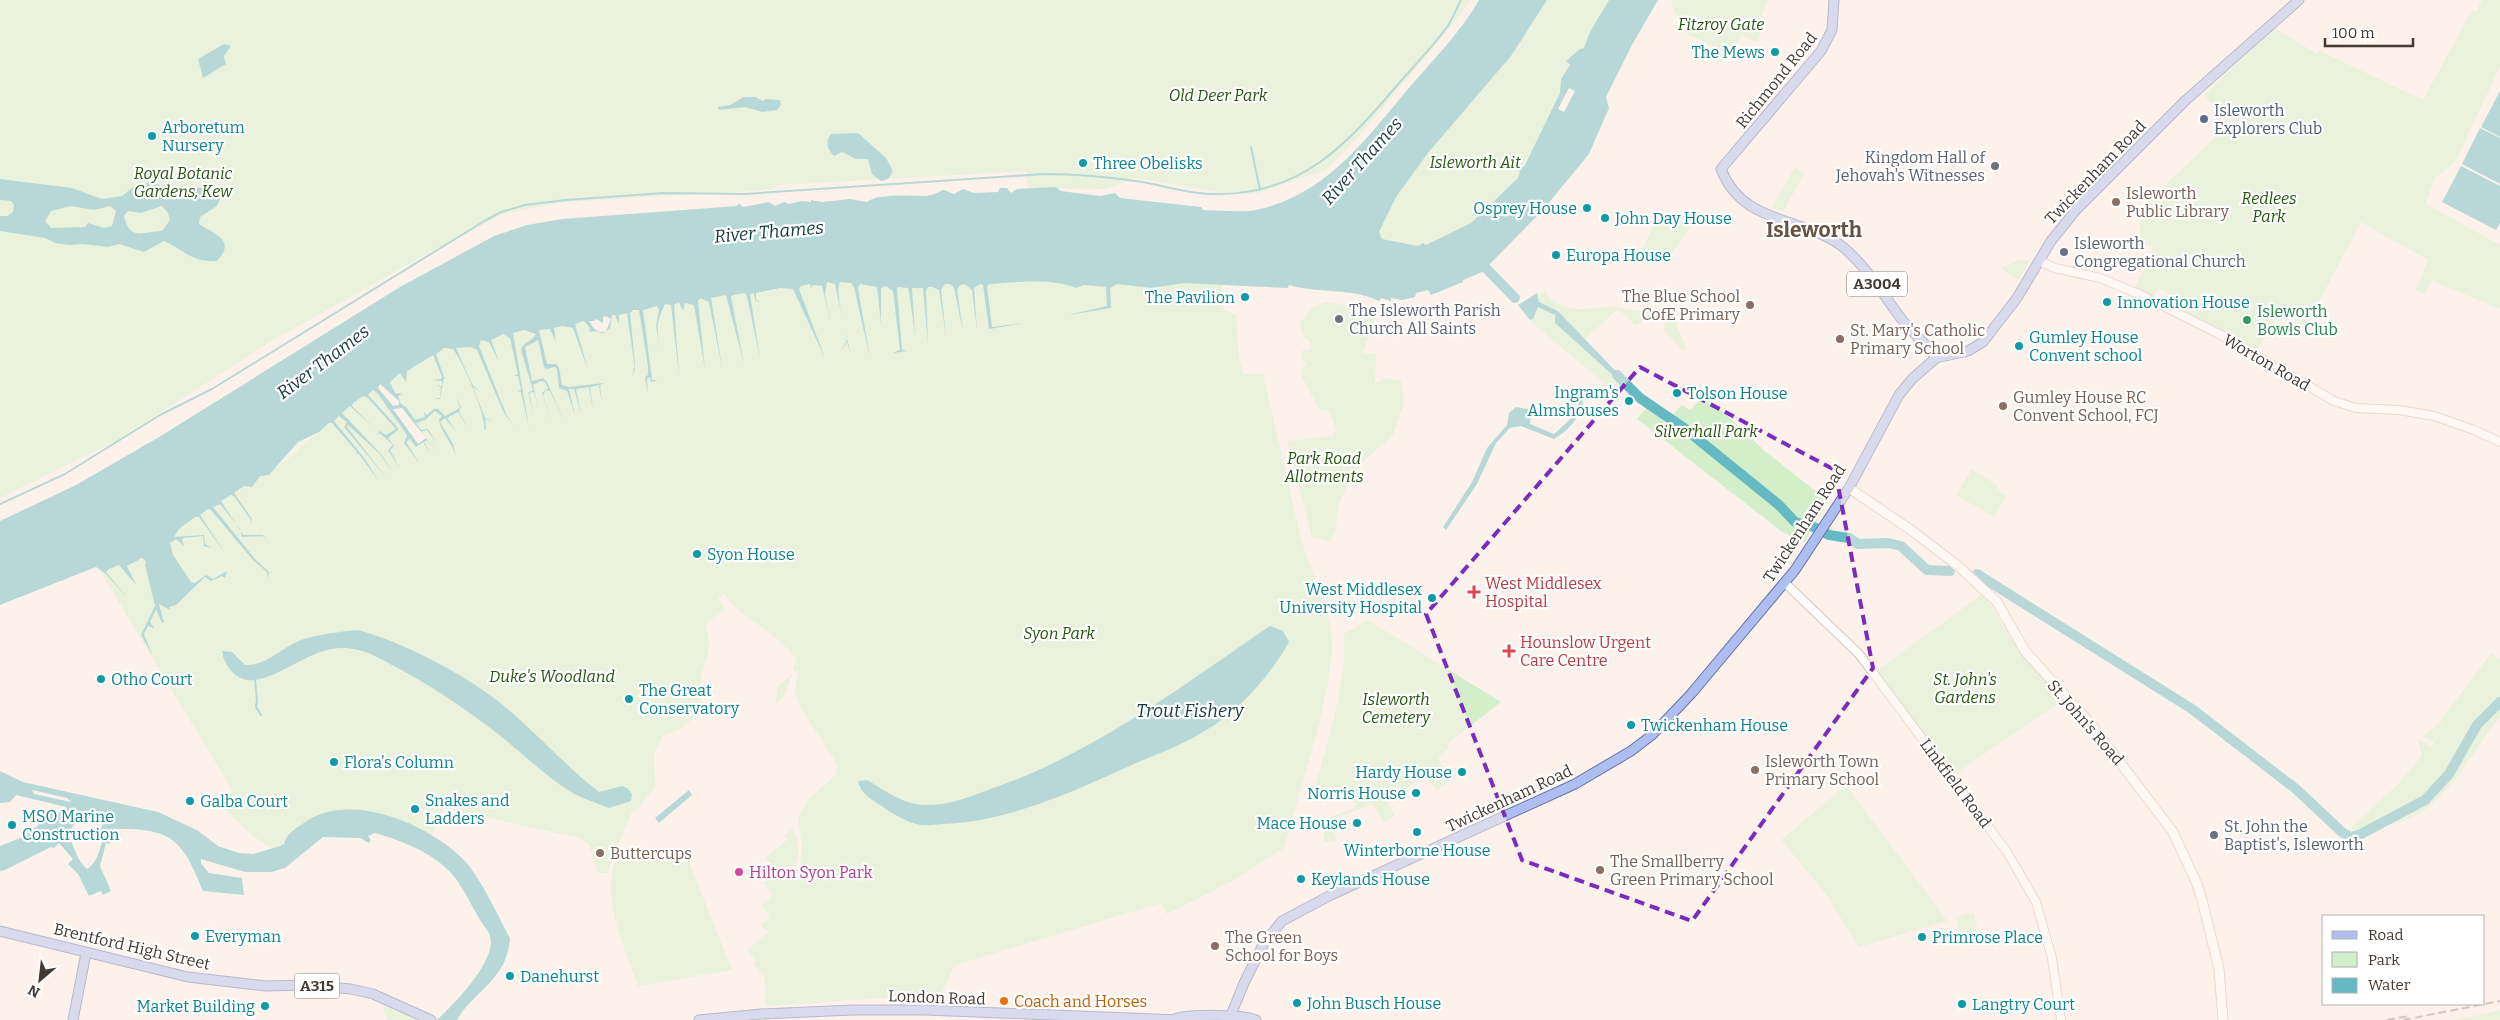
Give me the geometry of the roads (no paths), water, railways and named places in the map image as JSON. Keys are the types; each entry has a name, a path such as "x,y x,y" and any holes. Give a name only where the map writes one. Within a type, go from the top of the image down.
{"main road":[{"name":"Richmond Road","path":"1834,0 1832,30 1821,51 1721,169 1736,192 1754,209 1824,235 1850,253 1866,269 1901,318 1936,358"},
{"name":"Twickenham Road","path":"1227,1018 1268,937 1282,921 1331,895 1575,784 1636,748 1652,735 1686,700 1785,584 1849,488 1899,395 1936,358 1968,351 1983,342 2016,298 2067,220 2119,165 2218,71 2299,0"},
{"name":"St. John's Road","path":"1849,488 1912,530 1957,565 1997,602 2013,633 2026,652 2090,723 2173,832 2200,892 2219,969 2223,1020"},
{"name":"Brentford High Street","path":"0,932 188,977 269,986 306,985 351,989 373,994 431,1020"},
{"path":"73,1020 86,953"},
{"path":"1239,995 1252,1019"},
{"name":"London Road","path":"699,1020 844,1010 925,1010 1090,1018 1177,1019 1182,1016 1252,1019"}],"street":[{"name":"Worton Road","path":"2039,261 2055,268 2100,278 2141,295 2221,335 2334,401 2356,408 2400,410 2434,416 2474,430 2500,442"},
{"name":"Linkfield Road","path":"1785,584 1859,654 2007,852 2036,902 2052,958 2061,1020"}],"water":[{"name":"River Thames","path":"1479,0 1547,0 1511,56 1428,153 1396,197 1379,232 1382,239 1418,246 1423,243 1426,245 1471,223 1518,178 1520,172 1517,167 1524,167 1560,93 1561,79 1570,65 1566,61 1580,49 1584,48 1592,29 1609,0 1658,0 1632,45 1606,97 1609,108 1589,154 1542,211 1482,272 1431,295 1428,290 1416,293 1415,297 1402,300 1391,298 1391,301 1381,298 1379,301 1345,292 1300,288 1289,285 1288,288 1184,283 1152,288 1117,284 1110,288 1111,308 1068,315 1107,306 1106,287 1084,285 1076,288 1045,282 1000,283 987,286 992,327 1025,323 989,329 983,285 980,284 974,288 977,330 972,290 965,284 960,285 957,290 963,331 954,288 950,284 945,284 941,290 946,336 939,290 928,287 926,291 928,344 923,288 912,288 915,335 908,288 898,287 902,350 907,351 893,353 900,350 893,291 886,286 881,288 881,324 877,287 860,284 858,288 870,358 854,287 851,283 840,282 840,306 851,355 847,342 841,351 847,340 835,284 827,282 825,295 831,323 822,286 813,285 811,288 810,284 801,286 799,289 825,358 793,289 780,288 756,293 756,299 761,303 755,300 754,293 750,294 760,358 747,297 745,293 731,297 744,364 726,295 711,298 722,367 709,302 700,298 698,301 705,369 694,305 685,303 683,311 679,302 674,305 679,375 671,305 665,304 658,322 660,351 656,326 659,310 657,306 643,310 652,380 658,380 651,382 650,377 647,379 648,394 645,377 648,375 648,366 639,310 633,310 630,313 634,365 627,313 619,315 619,324 615,315 612,315 610,328 606,331 603,333 589,332 590,328 584,321 575,324 588,370 573,328 562,326 554,328 556,342 550,329 539,330 547,364 556,364 559,367 562,385 569,387 604,383 600,385 602,403 599,385 590,387 593,411 589,387 576,389 581,414 574,389 569,389 575,415 567,391 559,388 557,369 555,367 546,369 544,367 538,340 525,347 532,381 543,378 547,382 565,423 550,391 546,390 543,395 553,427 542,393 548,388 545,382 541,381 533,385 538,406 534,392 529,393 534,414 528,393 533,390 521,350 536,334 524,330 513,333 529,428 521,392 518,391 521,390 518,376 514,376 518,374 510,338 503,334 491,340 499,362 489,342 481,340 479,346 506,414 515,427 504,413 477,350 471,347 456,348 472,384 480,392 473,387 485,418 493,422 485,419 486,428 484,431 478,402 462,365 453,349 444,348 436,354 444,377 447,377 444,378 440,399 434,398 440,398 441,387 436,385 442,386 442,381 431,380 441,379 442,377 433,355 407,371 406,382 400,373 390,382 395,393 402,394 398,396 401,404 406,407 415,420 425,417 424,412 427,415 434,409 438,409 445,416 460,408 456,397 461,407 459,412 469,430 458,412 447,418 458,434 445,418 440,422 453,444 456,456 440,424 439,420 442,416 435,411 425,420 416,423 421,430 428,429 436,442 427,430 421,432 402,408 393,409 418,444 426,438 439,454 427,440 424,442 432,456 423,442 416,447 410,439 406,442 420,464 404,443 407,435 378,394 373,390 368,395 398,428 388,438 407,463 394,446 390,450 400,469 388,450 393,445 380,433 376,435 380,431 386,435 396,429 368,398 363,396 353,403 352,406 374,428 350,406 342,413 381,454 394,474 379,453 348,425 347,427 388,480 344,427 347,422 339,416 334,421 365,459 378,480 358,453 355,455 357,452 332,423 329,423 319,432 298,442 269,475 260,476 252,487 244,486 234,493 252,519 249,527 251,520 234,496 231,495 221,501 235,523 220,504 213,507 255,559 269,572 268,578 267,572 253,560 211,510 208,509 200,515 225,553 199,517 195,517 179,529 174,537 204,535 205,544 212,548 204,546 203,536 183,538 184,546 176,539 170,543 173,555 191,582 195,583 206,575 213,579 227,571 225,578 222,576 211,581 205,577 176,605 169,607 170,610 159,604 164,622 162,623 156,609 150,622 154,628 148,626 144,634 152,654 141,635 155,606 145,565 146,561 142,558 127,566 136,585 119,565 106,572 129,600 106,574 96,567 0,605 0,521 76,485 159,437 400,287 494,236 527,225 562,219 737,206 739,203 743,207 769,202 775,206 784,202 789,204 801,201 811,202 811,200 822,202 850,199 867,202 887,196 928,196 944,190 954,194 963,189 974,193 998,192 1000,188 1007,188 1011,193 1017,189 1056,187 1061,191 1100,196 1115,193 1120,198 1201,207 1203,210 1256,210 1281,203 1303,192 1324,179 1342,163 1376,127 1445,46","holes":["606,316 611,319 606,331 603,332 594,328 589,321 596,319 603,323 603,317","380,384 399,401 399,405 393,406 378,388"]},
{"path":"224,44 231,46 224,56 226,64 203,78 198,59"},
{"path":"2500,91 2500,137 2481,127"},
{"path":"744,97 755,97 763,101 766,99 780,100 781,105 777,110 762,112 745,107 719,110 718,107 730,105"},
{"path":"2480,128 2500,138 2500,184 2462,164"},
{"path":"858,133 886,158 892,169 888,179 881,181 872,174 868,159 856,159 842,152 834,156 830,151 827,143 831,134"},
{"path":"2461,166 2500,186 2500,223 2496,230 2442,202"},
{"path":"0,179 72,188 102,199 122,196 137,184 151,183 181,190 206,187 220,199 217,206 200,217 199,224 221,238 225,248 217,261 208,261 194,258 164,241 144,252 119,244 108,247 55,243 45,238 0,231 0,216 7,216 13,212 14,205 11,201 0,200","holes":["71,206 94,210 110,206 116,211 112,226 104,228 88,223 85,227 51,228 45,221 51,211","162,206 168,213 170,220 162,231 138,233 130,229 124,216 128,211 141,213"]},
{"path":"1537,293 1539,302 1558,311 1627,383 1624,385 1555,323 1555,315 1538,307 1533,319 1530,320 1518,305"},
{"path":"1580,386 1583,401 1578,417 1560,435 1554,439 1521,426 1510,428 1496,443 1477,484 1446,530 1443,527 1472,482 1487,448 1507,425 1509,413 1516,407 1528,409 1531,414 1530,424 1554,434 1574,416 1578,407"},
{"path":"241,531 243,535 263,535 269,544 263,536 242,537"},
{"name":"Trout Fishery","path":"1270,626 1283,631 1289,642 1272,668 1252,693 1228,715 1187,741 1042,803 1018,811 969,822 924,825 915,824 890,812 866,795 859,785 858,781 867,780 902,800 917,804 933,805 965,798 1026,775 1099,739 1134,718"},
{"path":"358,630 376,635 414,651 471,682 503,705 599,792 622,786 627,788 632,794 631,801 609,808 571,792 490,728 451,700 410,675 368,653 344,648 330,649 317,653 268,677 255,680 243,679 237,676 229,668 223,657 222,651 232,652 245,665 253,664 268,659 301,640"},
{"path":"0,771 23,782 158,812 197,830 218,846 239,853 253,854 284,844 289,834 295,829 322,814 343,810 365,811 387,816 430,834 463,859 482,886 510,938 508,953 496,975 457,1020 437,1020 478,974 489,953 491,939 452,874 435,859 416,848 375,833 368,836 371,840 369,843 360,838 323,837 285,868 272,872 245,872 201,859 201,863 209,873 242,878 244,895 203,891 196,873 181,848 162,834 134,829 114,829 110,844 106,843 100,866 111,891 103,895 101,891 89,896 78,874 68,864 73,859 59,843 54,848 51,847 0,871 0,846 28,835 27,831 38,826 37,818 56,810 64,813 66,807 16,795 10,802 0,803","holes":["86,814 104,819 98,840 102,842 100,850 95,861 87,869 78,858 68,836 75,822 81,820"]},
{"path":"689,790 692,795 659,823 655,818"}],"waterway":[{"path":"0,504 65,474 160,415 212,389 486,220 501,212 525,205 664,193 745,194 1044,174 1118,179 1204,194 1244,192 1272,186 1297,176 1320,162 1361,126 1442,34 1451,21 1461,0"},
{"path":"1251,147 1260,190"},
{"path":"1477,259 1515,298"},
{"path":"1617,375 1640,398 1684,428 1779,505 1795,522 1814,527 1829,535 1849,538 1858,544 1888,543 1901,546 1927,570 1950,571"},
{"path":"1977,574 2192,709 2296,789 2343,833 2351,837 2361,834 2425,800 2449,774 2477,725 2500,702"},
{"path":"255,680 256,707 261,715"}],"railway":[{"path":"2485,1004 2500,1001"},
{"path":"2403,1020 2480,1005"},
{"path":"2387,1020 2409,1016"}],"place":[{"name":"The Mews","path":"1775,52"},
{"name":"Isleworth Explorers Club","path":"2204,119"},
{"name":"Arboretum Nursery","path":"152,136"},
{"name":"Three Obelisks","path":"1083,163"},
{"name":"Kingdom Hall of Jehovah's Witnesses","path":"1995,166"},
{"name":"Isleworth Public Library","path":"2116,202"},
{"name":"Osprey House","path":"1587,208"},
{"name":"John Day House","path":"1605,218"},
{"name":"Isleworth Congregational Church","path":"2064,252"},
{"name":"Europa House","path":"1556,255"},
{"name":"The Pavilion","path":"1245,297"},
{"name":"Innovation House","path":"2107,302"},
{"name":"The Blue School CofE Primary","path":"1750,305"},
{"name":"The Isleworth Parish Church All Saints","path":"1339,319"},
{"name":"Isleworth Bowls Club","path":"2247,320"},
{"name":"St. Mary's Catholic Primary School","path":"1840,339"},
{"name":"Gumley House Convent school","path":"2019,346"},
{"name":"Tolson House","path":"1677,393"},
{"name":"Ingram's Almshouses","path":"1629,401"},
{"name":"Gumley House RC Convent School, FCJ","path":"2003,406"},
{"name":"Syon House","path":"697,554"},
{"name":"West Middlesex Hospital","path":"1474,592"},
{"name":"West Middlesex University Hospital","path":"1432,598"},
{"name":"Hounslow Urgent Care Centre","path":"1509,651"},
{"name":"Otho Court","path":"101,679"},
{"name":"The Great Conservatory","path":"629,699"},
{"name":"Twickenham House","path":"1631,725"},
{"name":"Flora's Column","path":"334,762"},
{"name":"Isleworth Town Primary School","path":"1755,770"},
{"name":"Hardy House","path":"1462,772"},
{"name":"Norris House","path":"1416,793"},
{"name":"Galba Court","path":"190,801"},
{"name":"Snakes and Ladders","path":"415,809"},
{"name":"Mace House","path":"1357,823"},
{"name":"MSO Marine Construction","path":"12,825"},
{"name":"Winterborne House","path":"1417,832"},
{"name":"St. John the Baptist's, Isleworth","path":"2214,835"},
{"name":"Buttercups","path":"600,853"},
{"name":"The Smallberry Green Primary School","path":"1600,870"},
{"name":"Hilton Syon Park","path":"739,872"},
{"name":"Keylands House","path":"1301,879"},
{"name":"Everyman","path":"195,936"},
{"name":"Primrose Place","path":"1922,937"},
{"name":"The Green School for Boys","path":"1215,946"},
{"name":"Danehurst","path":"510,976"},
{"name":"Coach and Horses","path":"1004,1001"},
{"name":"John Busch House","path":"1297,1003"},
{"name":"Langtry Court","path":"1962,1004"},
{"name":"Market Building","path":"265,1006"}],"district":[{"name":"Isleworth","path":"1814,230"}],"park label":[{"name":"Fitzroy Gate","path":"1721,24"},
{"name":"Old Deer Park","path":"1218,95"},
{"name":"Isleworth Ait","path":"1475,162"},
{"name":"Royal Botanic Gardens, Kew","path":"183,182"},
{"name":"Redlees Park","path":"2269,207"},
{"name":"Silverhall Park","path":"1706,431"},
{"name":"Park Road Allotments","path":"1324,467"},
{"name":"Syon Park","path":"1059,633"},
{"name":"Duke's Woodland","path":"552,676"},
{"name":"St. John's Gardens","path":"1965,688"},
{"name":"Isleworth Cemetery","path":"1396,708"}]}
